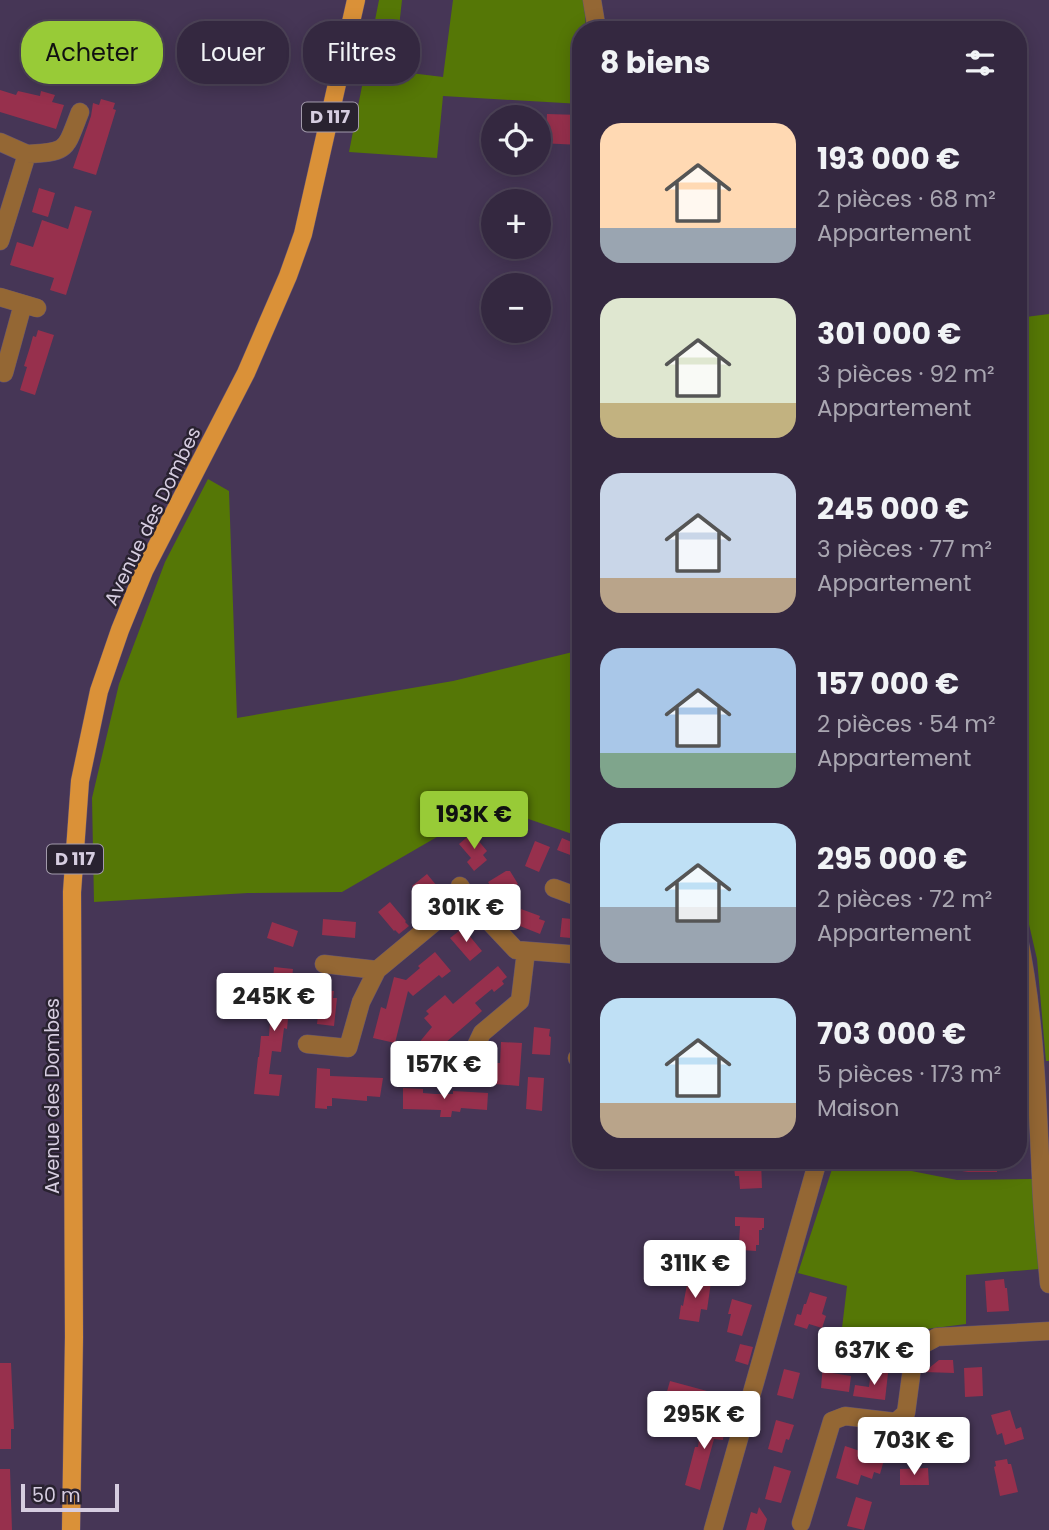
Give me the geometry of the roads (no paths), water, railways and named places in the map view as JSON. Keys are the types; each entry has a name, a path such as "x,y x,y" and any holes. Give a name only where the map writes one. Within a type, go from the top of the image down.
{"main road":[{"name":"Avenue des Dombes","path":"71,1530 74,1338 72,892 80,781 99,691 144,571 246,373 303,234 356,0"}],"street":[{"path":"592,0 596,21"},
{"path":"0,142 27,154 55,153 68,143 79,112"},
{"path":"0,241 27,154"},
{"path":"0,297 30,306 4,373"},
{"path":"554,888 572,895"},
{"path":"307,1044 348,1048 361,1002 377,970 436,921 464,892 516,950 572,954"},
{"path":"464,1071 482,1033 520,1001 526,951"},
{"path":"324,964 377,970"},
{"path":"1027,982 1037,1088 1049,1284"},
{"path":"713,1530 815,1169"},
{"path":"801,1523 832,1421 845,1416 896,1422 903,1418 906,1413 914,1353 924,1344 937,1337 1049,1331"}]}
